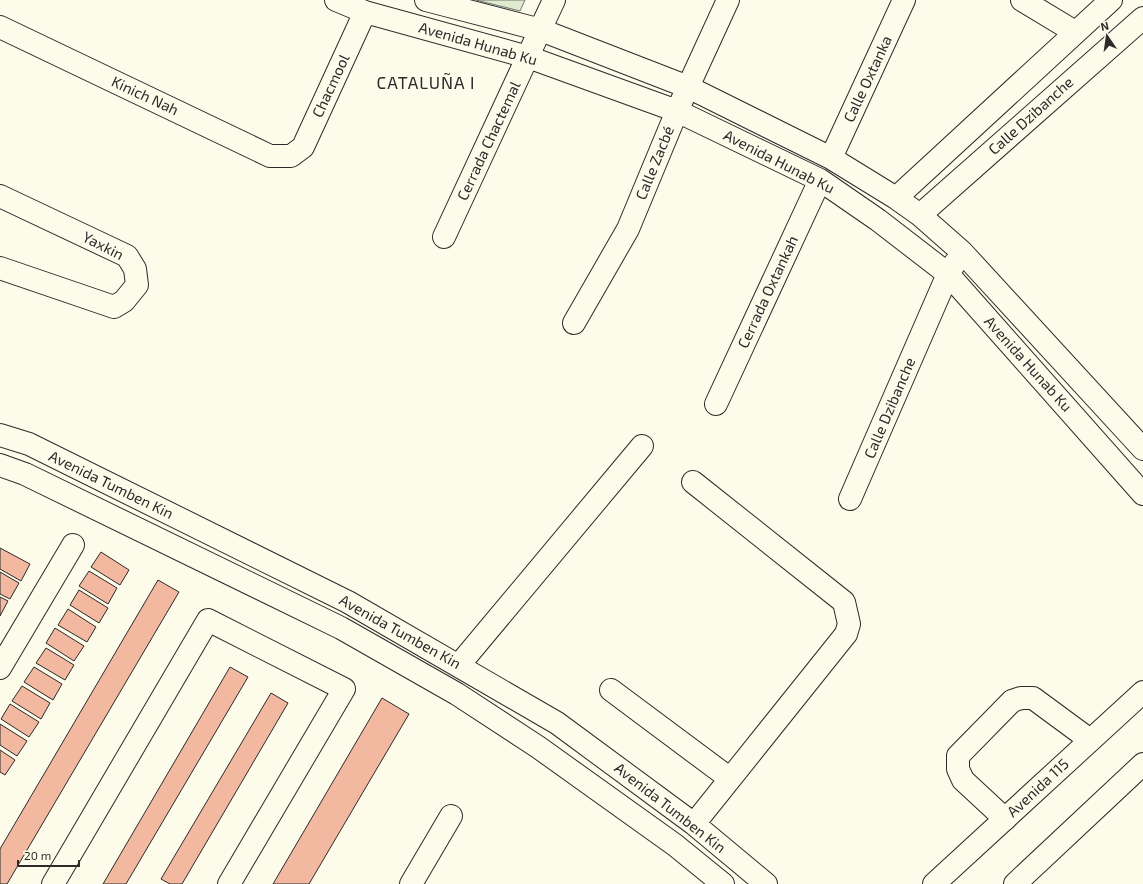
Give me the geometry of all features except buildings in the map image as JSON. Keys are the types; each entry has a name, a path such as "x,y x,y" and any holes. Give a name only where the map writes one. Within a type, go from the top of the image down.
{"street":[{"name":"Avenida Hunab Ku","path":"336,0 365,12 528,57 677,111 820,180 878,220 948,274 1143,494"},
{"name":"Avenida Hunab Ku","path":"426,0 541,30 688,87 831,158 896,198 920,215 962,252 1143,448"},
{"name":"Cerrada Chactemal","path":"444,237 554,0"},
{"name":"Calle Zacbé","path":"574,322 628,229 677,111 728,0"},
{"name":"Calle Oxtanka","path":"831,158 904,0"},
{"path":"1022,0 1075,32"},
{"name":"Calle Dzibanche","path":"896,198 1111,0"},
{"name":"Chacmool","path":"291,156 303,147 365,12"},
{"name":"Calle Dzibanche","path":"920,215 1143,18"},
{"name":"Kinich Nah","path":"0,27 270,156 291,156"},
{"name":"Cerrada Oxtankah","path":"716,404 820,180"},
{"name":"Yaxkin","path":"0,196 127,256 135,269 137,285 124,301 114,307 0,268"},
{"name":"Calle Dzibanche","path":"850,500 948,274 962,252"},
{"name":"Avenida Tumben Kin","path":"0,435 29,444 348,602 459,664 557,723 694,824 766,884"},
{"path":"459,664 642,446"},
{"name":"Avenida Tumben Kin","path":"0,465 25,474 341,628 458,694 538,747 676,845 723,884"},
{"path":"693,482 844,602 849,624 846,634 728,778 694,824"},
{"path":"0,668 73,544"},
{"path":"52,884 208,620 344,690 229,884"},
{"path":"611,690 728,778"},
{"name":"Avenida 115","path":"934,884 1143,692"},
{"path":"1005,818 963,780 958,769 958,756 1012,701 1021,698 1033,698 1090,740"},
{"path":"1015,884 1143,764"},
{"path":"411,884 451,816"}],"green space":[{"path":"476,0 525,0 520,11"}],"district":[{"name":"CATALUÑA I","path":"426,83"}]}
